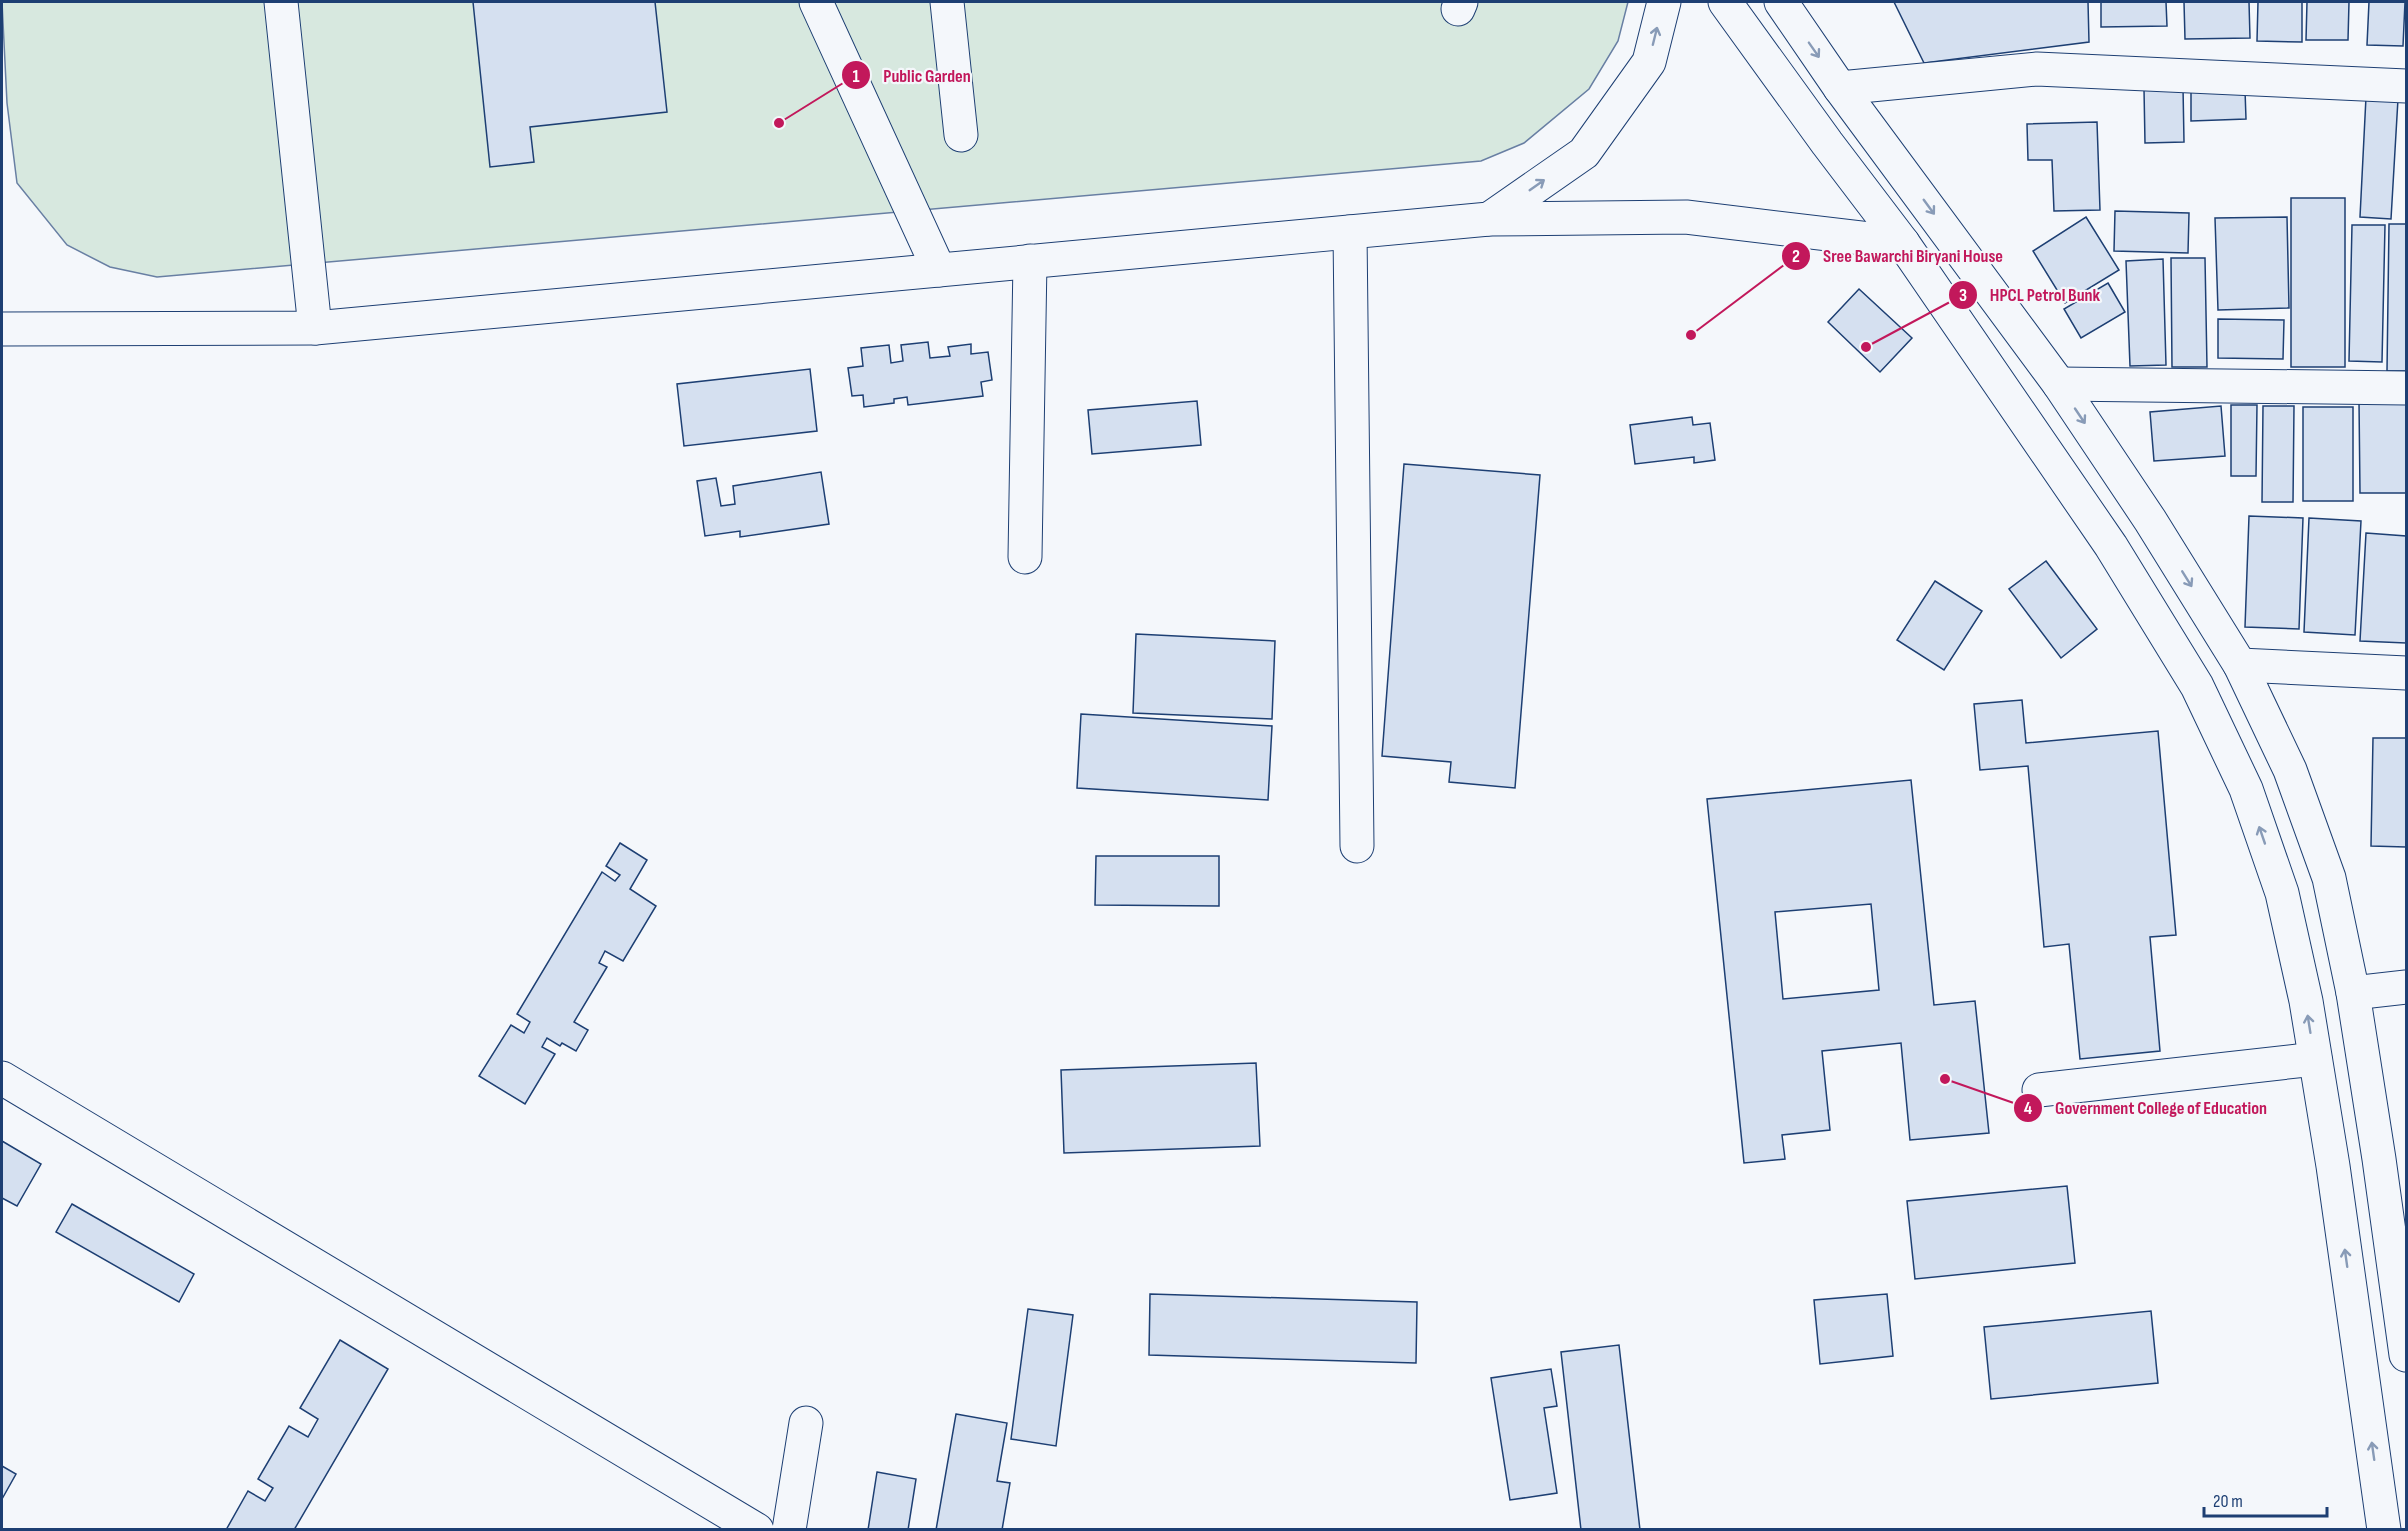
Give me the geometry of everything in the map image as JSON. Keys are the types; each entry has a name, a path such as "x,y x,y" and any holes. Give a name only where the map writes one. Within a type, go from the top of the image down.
{"main road":[{"path":"281,2 315,327"},
{"path":"816,2 939,270"},
{"path":"947,2 961,135"},
{"path":"1489,219 1584,153 1649,62 1664,2"},
{"path":"1725,2 1903,243 2111,546 2197,686 2246,789 2282,893 2306,1001 2333,1166 2384,1530"},
{"path":"1781,2 1840,88 2059,384 2150,520 2240,665 2290,770 2329,878 2353,993 2406,1355"},
{"path":"1840,88 2037,69 2406,86"},
{"path":"2,329 315,327 1489,219 1686,217 1903,243"},
{"path":"1350,232 1357,846"},
{"path":"1025,557 1030,261"},
{"path":"2059,384 2406,388"},
{"path":"2240,665 2406,673"},
{"path":"2353,993 2406,987"},
{"path":"2039,1090 2315,1059"},
{"path":"2,1078 757,1530"},
{"path":"789,1530 806,1423"}],"shaded area":[{"path":"2,2 1628,2 1618,41 1589,89 1524,143 1481,161 157,277 110,267 67,245 17,183 7,103"}],"building":[{"path":"473,2 655,2 667,112 530,127 534,162 490,167"},
{"path":"1894,2 2088,2 2089,42 1924,63"},
{"path":"2101,2 2166,2 2167,26 2101,27"},
{"path":"2184,2 2249,2 2250,38 2185,39"},
{"path":"2258,2 2302,2 2302,42 2257,41"},
{"path":"2307,2 2349,2 2348,40 2306,40"},
{"path":"2369,2 2405,2 2403,46 2367,45"},
{"path":"2183,87 2184,142 2145,143 2144,89"},
{"path":"2245,90 2246,119 2191,121 2191,92"},
{"path":"2366,97 2398,99 2391,219 2360,217"},
{"path":"2097,122 2100,210 2054,211 2052,160 2028,160 2027,124"},
{"path":"2291,198 2345,198 2345,367 2291,367"},
{"path":"2115,211 2189,213 2188,253 2114,251"},
{"path":"2086,217 2119,270 2065,303 2033,251"},
{"path":"2287,217 2289,308 2218,310 2215,218"},
{"path":"2389,224 2406,224 2406,371 2387,371"},
{"path":"2352,225 2385,225 2382,362 2349,361"},
{"path":"2171,258 2205,258 2207,367 2172,367"},
{"path":"2163,259 2166,365 2130,366 2126,261"},
{"path":"2108,283 2125,312 2081,338 2064,309"},
{"path":"1859,289 1912,338 1880,372 1828,322"},
{"path":"2218,319 2284,320 2283,359 2218,358"},
{"path":"928,342 930,358 950,356 948,347 971,344 971,354 988,352 992,380 981,382 983,396 908,405 907,397 894,399 894,403 864,407 863,395 852,396 848,368 863,366 861,348 889,345 891,363 903,361 901,345"},
{"path":"810,369 817,431 684,446 677,384"},
{"path":"1197,401 1201,445 1092,454 1088,410"},
{"path":"2359,401 2406,401 2406,493 2360,493"},
{"path":"2231,405 2257,405 2256,476 2231,476"},
{"path":"2221,406 2225,456 2154,461 2150,412"},
{"path":"2263,406 2294,406 2293,502 2262,502"},
{"path":"2303,407 2353,407 2353,501 2303,501"},
{"path":"1692,417 1693,425 1710,423 1715,460 1694,463 1694,457 1635,464 1630,425"},
{"path":"1404,464 1540,475 1515,788 1449,782 1451,762 1382,756"},
{"path":"821,472 829,524 740,537 740,531 705,536 697,481 716,478 721,506 735,504 733,486"},
{"path":"2249,516 2303,518 2299,629 2245,627"},
{"path":"2309,518 2361,521 2355,635 2304,632"},
{"path":"2366,533 2406,536 2406,643 2360,641"},
{"path":"2046,561 2097,629 2061,658 2009,589"},
{"path":"1935,581 1982,611 1944,670 1897,640"},
{"path":"1136,634 1275,641 1272,719 1133,713"},
{"path":"2022,700 2026,743 2158,731 2176,935 2150,937 2160,1051 2080,1059 2069,944 2044,947 2028,766 1980,770 1974,704"},
{"path":"1081,714 1272,726 1268,800 1077,788"},
{"path":"2373,738 2406,738 2406,847 2371,846"},
{"path":"1911,780 1934,1005 1975,1001 1989,1133 1910,1140 1901,1043 1822,1051 1830,1130 1782,1135 1785,1159 1744,1163 1707,799","holes":["1871,904 1879,990 1783,999 1775,912"]},
{"path":"620,843 647,860 630,889 656,906 623,961 605,951 599,963 607,967 574,1022 588,1030 576,1051 562,1043 560,1046 547,1038 542,1047 555,1054 525,1104 479,1076 511,1025 524,1033 530,1022 517,1014 602,872 615,881 620,875 606,866"},
{"path":"1096,856 1219,856 1219,906 1095,905"},
{"path":"1256,1063 1260,1146 1064,1153 1061,1070"},
{"path":"2,1141 41,1164 17,1206 2,1198"},
{"path":"2067,1186 2075,1263 1915,1279 1907,1201"},
{"path":"72,1204 194,1274 179,1302 56,1232"},
{"path":"1150,1294 1417,1302 1416,1363 1149,1355"},
{"path":"1887,1294 1893,1356 1820,1364 1814,1300"},
{"path":"1028,1309 1073,1315 1056,1446 1011,1439"},
{"path":"2151,1311 2158,1383 1991,1399 1984,1327"},
{"path":"340,1340 388,1369 294,1530 226,1530 248,1491 265,1501 273,1488 258,1479 289,1426 308,1437 318,1419 300,1408"},
{"path":"1619,1345 1640,1530 1581,1530 1561,1352"},
{"path":"1551,1369 1557,1406 1544,1408 1557,1493 1510,1500 1491,1378"},
{"path":"956,1414 1007,1423 997,1481 1010,1483 1002,1530 936,1530"},
{"path":"2,1466 16,1474 2,1499"},
{"path":"877,1472 916,1479 908,1530 868,1530"}],"place":[{"name":"Public Garden","path":"779,123"},
{"name":"Sree Bawarchi Biryani House","path":"1691,335"},
{"name":"HPCL Petrol Bunk","path":"1866,347"},
{"name":"Government College of Education","path":"1945,1079"}]}
